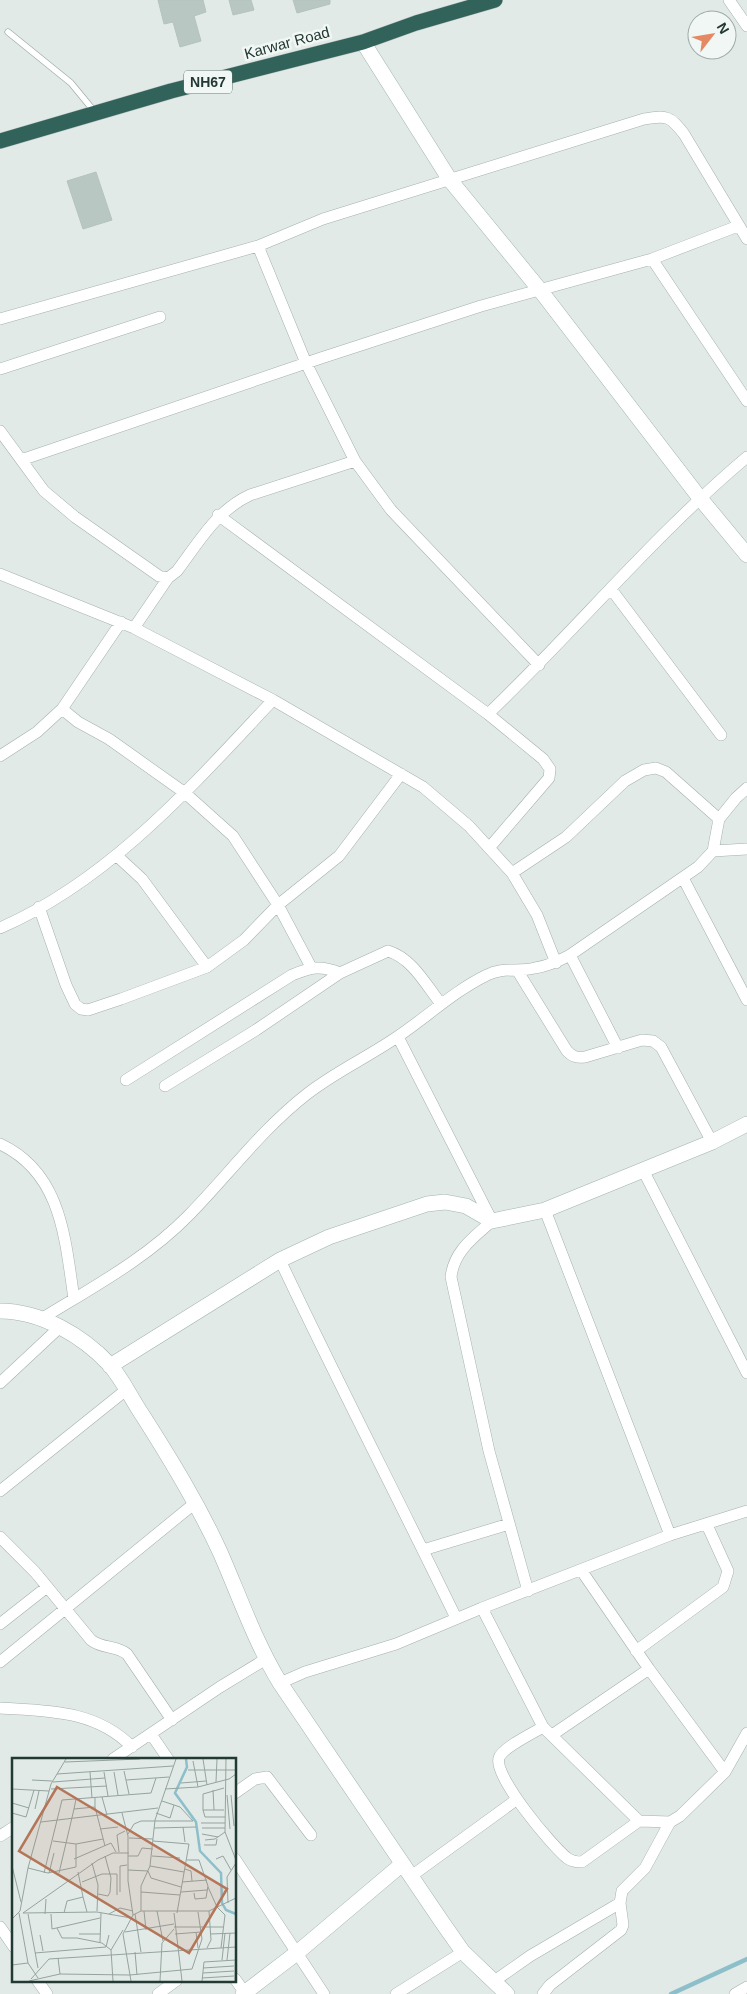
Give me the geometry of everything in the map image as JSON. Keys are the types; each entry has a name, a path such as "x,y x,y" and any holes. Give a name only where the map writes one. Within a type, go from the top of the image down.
{"highway":[{"name":"Karwar Road","path":"0,141 96,113 363,42 495,0"}],"main road":[{"path":"363,42 450,180 540,290 747,555"},
{"path":"110,1366 280,1260 329,1237 426,1204 444,1202 466,1206 492,1221 545,1210 712,1142 747,1124"},
{"path":"1,1308 41,1319 60,1327 78,1337 110,1366 176,1466 222,1558 266,1660 280,1683 405,1871 463,1952 507,1994"},
{"path":"244,1993 405,1871"}],"street":[{"path":"729,0 747,26"},
{"path":"0,319 258,246 323,220 644,119 663,115 673,120 684,134 747,239"},
{"path":"21,460 306,363 481,306 652,259 738,226"},
{"path":"258,246 306,363 355,461 391,510 539,665"},
{"path":"652,259 747,401"},
{"path":"0,369 160,317"},
{"path":"0,431 44,491 75,516 159,576 168,578"},
{"path":"488,714 539,665 700,497 747,457"},
{"path":"134,628 168,578 177,571 218,515 235,502 250,495 355,461"},
{"path":"218,515 488,714 543,760 550,769 549,778 489,848"},
{"path":"0,574 134,628 273,700 423,787 455,813 512,873 536,915 556,962"},
{"path":"611,589 721,735"},
{"path":"0,756 38,732 62,709 121,622"},
{"path":"0,928 38,907 116,855 185,793 273,700"},
{"path":"62,709 185,793 233,836 278,905 311,967"},
{"path":"512,873 566,837 625,781 644,770 656,768 666,772 719,819"},
{"path":"38,907 70,997 81,1009 88,1010 121,999 207,967 244,940 278,905 339,856 402,774"},
{"path":"41,1319 132,1264 189,1216 236,1162 279,1118 309,1092 398,1037 441,1004 488,974 556,962 570,955 698,867 713,851 719,819 747,788"},
{"path":"713,851 747,849"},
{"path":"116,855 142,879 207,967"},
{"path":"682,878 747,1000"},
{"path":"165,1086 256,1030 340,973 381,953 388,951 399,954 411,965 441,1004"},
{"path":"570,955 618,1048"},
{"path":"126,1080 292,975 311,967 326,967 340,973"},
{"path":"517,970 566,1051 572,1056 578,1058 585,1057 642,1040 653,1041 661,1047 712,1142"},
{"path":"398,1037 492,1221 459,1251 452,1264 451,1277 489,1452 528,1591"},
{"path":"0,1144 12,1150 36,1171 55,1200 64,1232 74,1299"},
{"path":"643,1170 747,1373"},
{"path":"545,1210 670,1535"},
{"path":"280,1260 456,1618"},
{"path":"0,1383 60,1327"},
{"path":"0,1491 126,1390"},
{"path":"0,1662 195,1502"},
{"path":"280,1683 305,1672 396,1644 456,1618 670,1535 747,1511"},
{"path":"423,1550 509,1524"},
{"path":"636,1651 723,1588 728,1580 728,1570 707,1525"},
{"path":"0,1537 98,1645 121,1649 127,1654 172,1720"},
{"path":"581,1570 636,1651 725,1772"},
{"path":"0,1624 47,1587"},
{"path":"482,1608 547,1731 639,1821"},
{"path":"115,1758 220,1687 266,1660"},
{"path":"649,1669 547,1731 505,1751 499,1758 502,1774 516,1800 567,1858 573,1861 582,1862 589,1858 639,1821 670,1822"},
{"path":"0,1708 81,1716 117,1732 132,1747"},
{"path":"543,1994 550,1985 621,1930 623,1925 620,1903 622,1891 645,1868 670,1822 680,1816 725,1772 747,1733"},
{"path":"151,1734 167,1758"},
{"path":"236,1792 255,1779 267,1777 311,1835"},
{"path":"405,1871 516,1800"},
{"path":"0,1836 12,1828"},
{"path":"236,1860 324,1994"},
{"path":"493,1982 530,1956 620,1903"},
{"path":"0,1927 12,1944"},
{"path":"396,1994 463,1952"},
{"path":"236,1981 244,1993"},
{"path":"38,1982 47,1994"},
{"path":"158,1994 174,1982"},
{"path":"735,1994 747,1987"}],"lane":[{"path":"8,32 72,83 96,113"}],"building":[{"path":"158,0 203,0 206,12 194,16 201,41 180,47 173,22 164,24"},
{"path":"229,0 251,0 254,10 233,15"},
{"path":"293,0 330,0 330,4 297,13"},
{"path":"96,172 112,220 83,229 67,181"}],"waterway":[{"path":"671,1994 747,1959"}]}
